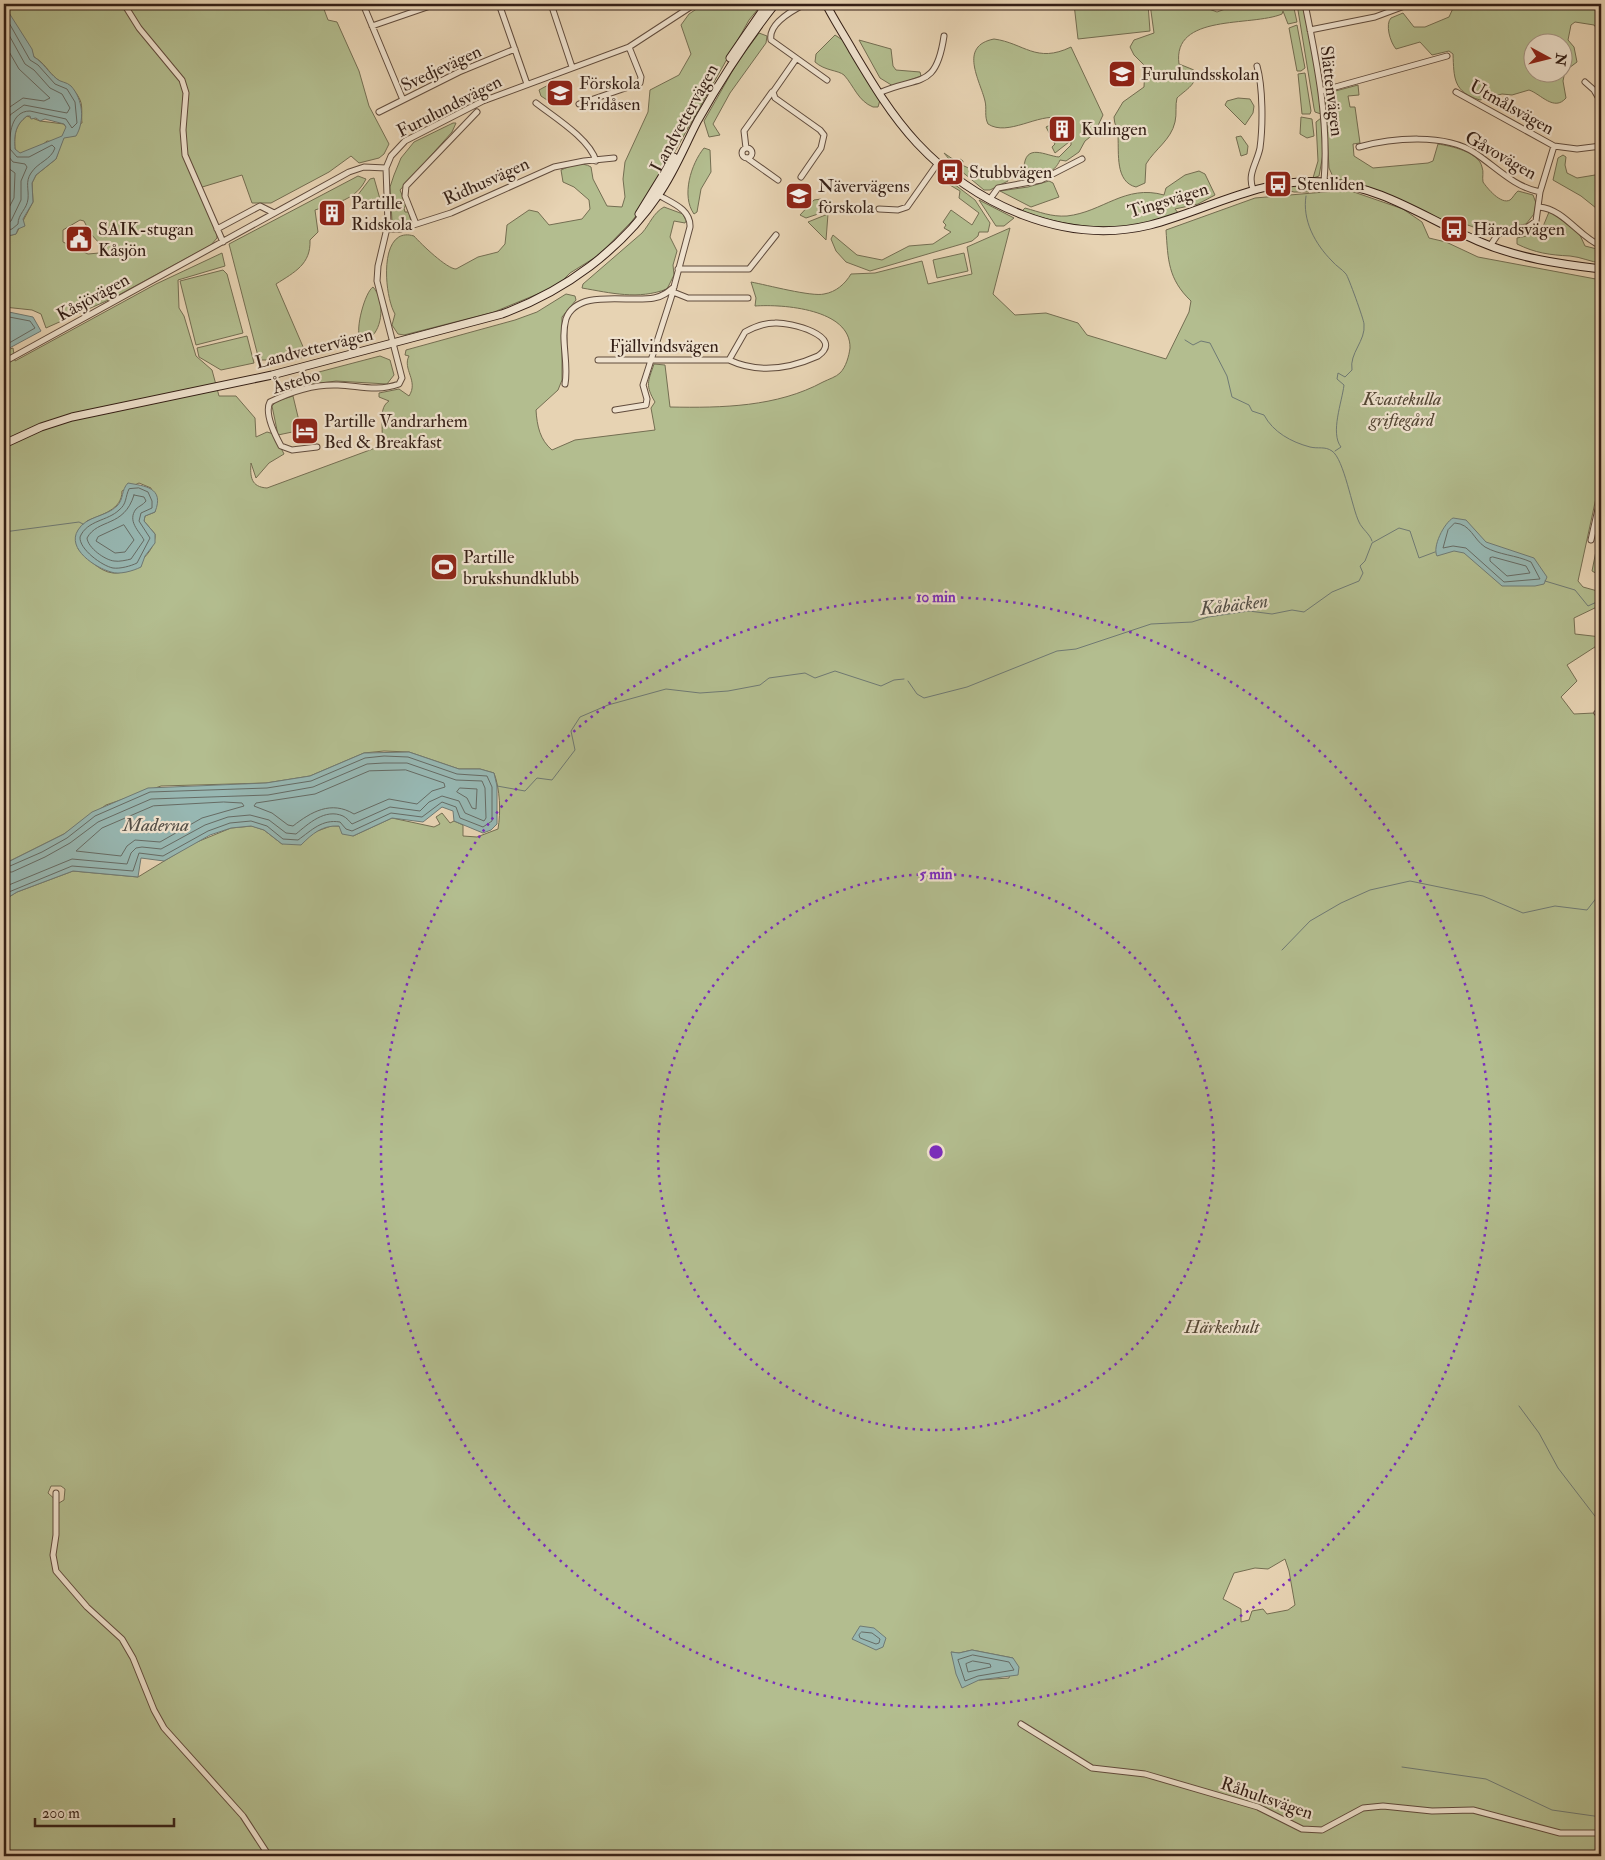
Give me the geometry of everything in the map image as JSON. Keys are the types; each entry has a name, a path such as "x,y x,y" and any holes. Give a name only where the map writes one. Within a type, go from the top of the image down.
{"street":[{"path":"124,4 144,34 182,80 186,93 183,130 185,155 223,242"},
{"path":"363,4 403,100"},
{"path":"372,26 436,4"},
{"path":"499,4 527,84"},
{"path":"551,4 572,67"},
{"name":"Furulundsvägen","path":"386,168 391,156 406,141 483,101 629,47 696,4"},
{"name":"Landvettervägen","path":"656,194 726,65 751,24 767,4"},
{"name":"Landvettervägen","path":"4,444 41,427 72,417 264,377 502,314 538,300 583,273 636,225 722,79 775,4"},
{"path":"805,4 778,23 771,34 773,42 827,80"},
{"name":"Tingsvägen","path":"826,4 879,93 904,128 938,163 990,199 1025,216 1048,224 1078,229 1116,230 1165,221 1253,189 1288,182 1324,182 1350,185 1382,194 1490,246 1538,260 1601,269"},
{"name":"Slättenvägen","path":"1305,4 1321,91 1325,134 1324,182"},
{"path":"1310,30 1376,17 1410,4"},
{"path":"879,93 920,80 932,73 939,62 944,36"},
{"path":"579,104 640,83 641,77 629,47"},
{"name":"Svedjevägen","path":"379,112 459,72 515,49"},
{"path":"1321,91 1448,56"},
{"path":"778,180 748,158 752,152 746,148 744,131 773,94 796,59"},
{"path":"1253,189 1251,177 1260,147 1261,128 1257,66"},
{"path":"1585,82 1594,90 1601,102"},
{"name":"Utmålsvägen","path":"1456,92 1554,146"},
{"path":"773,94 820,130 824,136 822,148 802,177"},
{"path":"536,103 585,142 596,161"},
{"path":"416,224 405,196 406,186 477,112"},
{"name":"Gåvovägen","path":"1358,147 1416,140 1441,140 1474,152 1517,184 1540,192"},
{"path":"1490,246 1498,234 1520,231 1533,225 1538,217 1540,192 1554,146 1577,150 1601,146"},
{"name":"Ridhusvägen","path":"388,229 397,230 451,213 546,170 584,161 614,158"},
{"path":"990,199 998,188 1041,180 1082,159"},
{"path":"879,209 898,210 907,207 938,163"},
{"name":"Kåsjövägen","path":"4,362 350,172 364,167 386,168"},
{"path":"386,168 389,210 388,229 378,266 377,281 393,343"},
{"path":"615,410 646,405 647,399 643,385 674,290 690,219 678,206 656,194"},
{"path":"217,229 260,206 268,208 274,213"},
{"path":"1539,206 1551,209 1586,240 1601,246"},
{"path":"678,269 749,269 776,236"},
{"path":"674,290 688,298 748,298"},
{"path":"565,384 565,325 568,315 574,307 590,300 654,298 674,290"},
{"name":"Fjällvindsvägen","path":"598,360 729,360 747,367 776,368 818,356 823,352 825,344 816,333 800,326 785,323 767,324 745,332 729,360"},
{"name":"Åstebo","path":"317,447 292,450 284,448 275,435 268,404 282,396 318,386 343,385 379,390 399,384 402,378 393,343"},
{"path":"1591,540 1601,496"},
{"path":"56,1493 56,1535 53,1555 56,1571 87,1607 122,1639 133,1658 154,1710 164,1728 243,1816 269,1856"},
{"name":"Råhultsvägen","path":"1021,1724 1092,1768 1144,1774 1258,1807 1302,1828 1322,1830 1364,1808 1383,1806 1432,1811 1473,1810 1560,1833 1601,1833"}],"green space":[{"path":"4,4 322,4 328,20 337,22 359,71 369,106 389,144 384,154 379,158 359,163 351,156 329,172 271,203 252,203 242,175 199,188 217,233 217,238 211,245 113,298 46,328 41,314 32,310 4,307 4,237 16,234 33,202 32,183 36,175 56,159 61,143 47,141 40,147 20,154 15,149 15,135 20,123 27,116 40,121 64,124 66,127 82,123 81,105 75,92 60,82 34,57 28,43","holes":["80,220 84,221 90,233 100,244 99,253 88,254 63,242 63,230"]},
{"path":"704,4 762,4 749,20 647,201 632,221 599,255 570,273 557,286 494,312 404,335 398,334 392,325 395,314 388,293 387,264 389,251 394,241 402,235 414,236 441,261 456,269 478,257 498,252 505,244 507,225 529,210 538,212 549,225 582,219 590,209 589,200 574,187 563,182 561,170 576,165 584,164 591,167 593,179 607,206 622,207 625,197 623,179 625,162 648,112 650,90 679,75 691,54 681,25 689,14"},
{"path":"1074,4 1148,4 1150,31 1078,39"},
{"path":"1150,4 1205,4 1209,9 1217,12 1239,4 1293,4 1297,22 1288,24 1283,11 1282,14 1268,18 1200,29 1188,36 1180,48 1179,64 1194,70 1195,79 1191,86 1177,98 1176,119 1173,128 1146,164 1145,183 1136,187 1129,184 1121,173 1118,134 1114,117 1123,102 1144,87 1145,66 1134,55 1130,47 1134,40 1154,33"},
{"path":"1297,4 1303,4 1316,68 1321,114 1315,112 1314,108"},
{"path":"1455,4 1601,4 1601,34 1594,25 1575,22 1571,25 1570,32 1522,32 1522,82 1563,82 1566,98 1557,103 1552,103 1529,90 1480,100 1471,97 1457,83 1453,54 1449,51 1432,55 1420,42 1396,49 1390,38 1388,24 1391,18 1403,13 1414,27 1425,27 1449,17"},
{"path":"1297,25 1305,68 1301,71 1297,71 1289,28"},
{"path":"759,33 767,36 766,43 730,93 713,124 720,135 709,137 704,121 737,63"},
{"path":"835,35 844,41 880,100 878,107 873,107 864,101 844,75 815,62 816,54"},
{"path":"994,39 1039,53 1059,52 1071,47 1103,115 1094,134 1085,141 1079,152 1066,161 1060,160 1047,173 1028,173 1024,168 1025,160 1028,155 1037,152 1059,157 1071,145 1071,139 1060,118 1051,117 1005,128 988,124 985,101 974,65 974,56 977,49 983,43"},
{"path":"859,40 891,49 893,66 896,70 920,72 921,76 893,86 880,78"},
{"path":"1572,45 1574,47 1577,62 1572,66"},
{"path":"1305,73 1310,114 1302,114 1298,74"},
{"path":"554,82 557,98 550,102 541,96 539,90"},
{"path":"1358,85 1359,95 1348,96 1350,107 1355,107 1360,143 1353,144 1354,156 1373,168 1428,163 1433,161 1438,144 1457,148 1476,157 1483,169 1483,182 1499,198 1506,201 1510,200 1518,191 1533,195 1536,203 1534,214 1526,224 1485,231 1456,221 1454,223 1446,222 1378,192 1335,181 1329,168 1325,96 1328,93"},
{"path":"1238,98 1250,99 1254,106 1253,113 1245,125 1225,105 1227,101"},
{"path":"1301,117 1312,119 1314,136 1307,138 1300,134"},
{"path":"1321,118 1323,154 1319,176 1313,178 1318,161 1316,122"},
{"path":"1059,121 1069,142 1055,153 1052,147 1055,144 1046,127"},
{"path":"456,123 452,132 400,190 406,205 404,208 405,212 409,212 411,222 401,227 396,226 392,221 390,187 401,158 414,142"},
{"path":"1241,136 1248,146 1247,154 1241,156 1236,137"},
{"path":"704,148 710,150 711,172 701,189 697,212 694,214 688,198 689,180 695,163"},
{"path":"944,153 957,162 960,159 963,161 962,165 979,173 995,176 996,172 1006,175 1008,181 990,190 984,190 954,165"},
{"path":"1563,155 1566,157 1567,173 1577,178 1601,174 1601,212 1581,196 1553,180 1558,158"},
{"path":"1199,171 1205,174 1215,195 1198,204 1175,209 1179,214 1140,225 1120,227 1081,226 1022,211 1025,208 1051,215 1067,216 1137,193 1164,195 1166,188 1185,175"},
{"path":"941,174 975,200 990,223 988,232 979,232 978,236 972,241 870,271 846,262 836,251 831,239 833,235 857,255 882,260 909,246 933,244 951,232 944,228 946,225 943,222 951,210 972,225 979,213 959,198 960,191 938,178"},
{"path":"358,176 366,179 357,192 338,203 315,210 318,232 310,240 310,248 305,261 295,271 276,284 307,356 294,360 259,360 229,244"},
{"path":"374,178 380,199 358,204 357,196 370,179"},
{"path":"1049,181 1053,183 1059,197 1031,207 1000,191 1028,187"},
{"path":"1295,185 1310,185 1311,189 1309,192 1294,192 1283,189"},
{"path":"1348,190 1403,209 1422,222 1429,238 1446,242 1478,257 1601,280 1601,487 1596,498 1578,581 1583,587 1601,592 1601,605 1574,618 1575,634 1601,637 1601,643 1567,665 1577,681 1561,697 1574,714 1594,713 1601,718 1601,1856 4,1856 4,900 17,892 73,871 138,877 192,844 231,828 252,826 264,830 282,844 331,826 339,826 353,836 392,818 434,827 440,824 436,817 442,813 450,823 454,821 463,825 463,836 477,837 498,829 500,808 498,786 494,773 480,769 459,769 409,752 384,751 364,753 310,776 266,783 161,786 106,805 64,834 8,862 4,859 4,351 13,348 15,361 156,284 222,253 225,266 178,280 179,308 184,316 196,356 212,370 219,396 236,396 255,418 256,437 267,432 274,434 284,454 269,463 256,478 251,463 251,477 258,486 267,488 378,447 382,436 383,410 389,401 379,397 379,393 399,389 409,396 412,391 412,380 407,366 409,356 405,355 406,350 515,320 537,312 566,294 575,296 576,300 562,317 562,380 558,390 536,410 540,432 552,450 575,440 655,430 651,408 655,402 648,383 654,364 665,365 670,407 729,406 787,397 834,377 842,371 850,348 847,335 840,325 828,317 813,312 782,306 755,306 756,298 751,282 800,292 824,294 840,287 851,274 875,273 922,261 928,284 972,274 967,247 1010,228 993,294 1015,315 1046,313 1078,323 1087,335 1166,359 1189,312 1191,301 1183,293 1174,277 1169,260 1166,230 1255,198","holes":["139,483 151,488 155,512 145,516 144,521 155,534 152,548 141,561 127,570 113,573 103,570 78,549 87,521 115,507 119,503 122,491","51,1486 61,1486 65,1489 64,1500 59,1503 48,1493","1285,1559 1295,1605 1288,1610 1267,1614 1263,1609 1252,1611 1249,1620 1241,1622 1241,1609 1223,1599 1234,1573 1255,1568 1268,1569","972,1650 1013,1658 1009,1678 979,1680 951,1652 959,1653"]},
{"path":"814,200 832,201 824,212 806,218 800,215"},
{"path":"979,200 1014,218 1004,226 996,226"},
{"path":"664,207 683,214 686,221 685,223 674,221 670,237 677,251 673,265 674,275 667,289 635,295 582,288 583,284 642,233 654,215"},
{"path":"1549,212 1579,233 1585,246 1601,250 1601,263 1543,253 1517,244 1517,238 1536,234 1542,229"},
{"path":"828,214 826,240 808,222"},
{"path":"964,253 968,271 937,278 933,260"},
{"path":"223,270 227,274 243,333 196,345 180,281"},
{"path":"373,287 381,306 380,321 378,328 370,338 360,338 359,327 362,311 367,296"},
{"path":"247,336 254,363 221,370 199,357 197,348"},
{"path":"380,356 390,360 394,375 387,384 336,381 293,387 292,383 296,378"},
{"path":"293,396 299,421 296,425 297,431 278,435 272,406 277,401"},
{"path":"1600,531 1601,585 1598,580 1599,575 1592,571"}],"water":[{"path":"4,5 32,49 34,57 57,79 69,85 75,91 82,117 76,136 64,138 56,159 36,175 32,183 33,202 23,219 25,226 18,229 16,234 4,237","holes":["30,116 31,119 36,118 40,121 45,119 64,124 66,127 62,136 20,153 15,149 16,131 23,119"]},
{"path":"4,311 33,317 41,331 4,351"},
{"path":"128,483 151,489 157,497 155,512 145,516 144,521 155,534 155,543 145,556 141,567 126,572 114,573 105,570 84,557 79,551 75,537 78,530 86,522 117,506"},
{"path":"1453,518 1466,520 1486,542 1534,558 1547,577 1544,584 1535,586 1502,586 1464,553 1454,551 1437,556 1437,541 1446,525"},
{"name":"Maderna","path":"409,752 459,769 480,769 494,773 497,786 497,824 491,830 483,833 454,821 453,811 442,807 423,822 392,818 353,836 342,834 339,826 327,827 313,834 301,845 282,844 264,830 251,826 231,828 210,835 164,861 141,858 138,877 73,871 17,892 4,900 4,859 8,862 64,834 92,812 148,788 266,783 310,776 364,753"},
{"path":"860,1626 874,1628 886,1638 883,1647 876,1650 852,1639"},
{"path":"972,1650 1013,1658 1019,1667 1018,1675 979,1680 962,1688 956,1674 951,1652 959,1653"}],"waterway":[{"path":"1306,196 1306,214 1311,231 1320,247 1346,274 1364,324 1363,336 1353,358 1352,370 1345,377 1338,373 1337,379 1344,385 1337,426 1338,441 1341,447 1335,451"},
{"path":"1185,340 1193,345 1201,341 1210,343 1227,376 1232,397 1249,405 1252,411 1264,415 1272,426 1289,439 1310,447 1332,451 1344,473 1359,522 1372,541"},
{"path":"4,532 79,522 83,524"},
{"name":"Kåbäcken","path":"908,681 917,694 924,698 967,687 1057,651 1076,649 1151,624 1192,622 1208,617 1249,611 1272,614 1292,610 1304,612 1332,592 1359,581 1363,573 1360,566 1365,561 1372,543 1399,528 1410,531 1419,558 1435,552"},
{"path":"1545,581 1575,590 1588,606 1601,600"},
{"path":"497,786 525,791 537,778 552,780 575,750 571,731 580,717 608,705 666,689 700,693 728,691 760,685 769,678 805,673 815,678 835,671 881,686 894,680 904,679"},
{"path":"1282,950 1310,921 1341,903 1370,890 1410,881 1483,896 1523,913 1555,906 1587,910 1601,892"},
{"path":"1519,1406 1539,1433 1558,1468 1601,1524"},
{"path":"1402,1767 1486,1779 1552,1810 1601,1817"}],"place":[{"name":"Furulundsskolan","path":"1122,74"},
{"name":"Förskola Fridåsen","path":"560,93"},
{"name":"Kulingen","path":"1062,129"},
{"name":"Stubbvägen","path":"950,172"},
{"name":"Stenliden","path":"1278,184"},
{"name":"Nävervägens förskola","path":"799,196"},
{"name":"Partille Ridskola","path":"332,213"},
{"name":"Häradsvägen","path":"1454,229"},
{"name":"SAIK-stugan Kåsjön","path":"79,239"},
{"name":"Partille Vandrarhem Bed & Breakfast","path":"305,431"},
{"name":"Partille brukshundklubb","path":"444,567"}],"park label":[{"name":"Kvastekulla griftegård","path":"1402,409"},
{"name":"Härkeshult","path":"1222,1327"}]}
